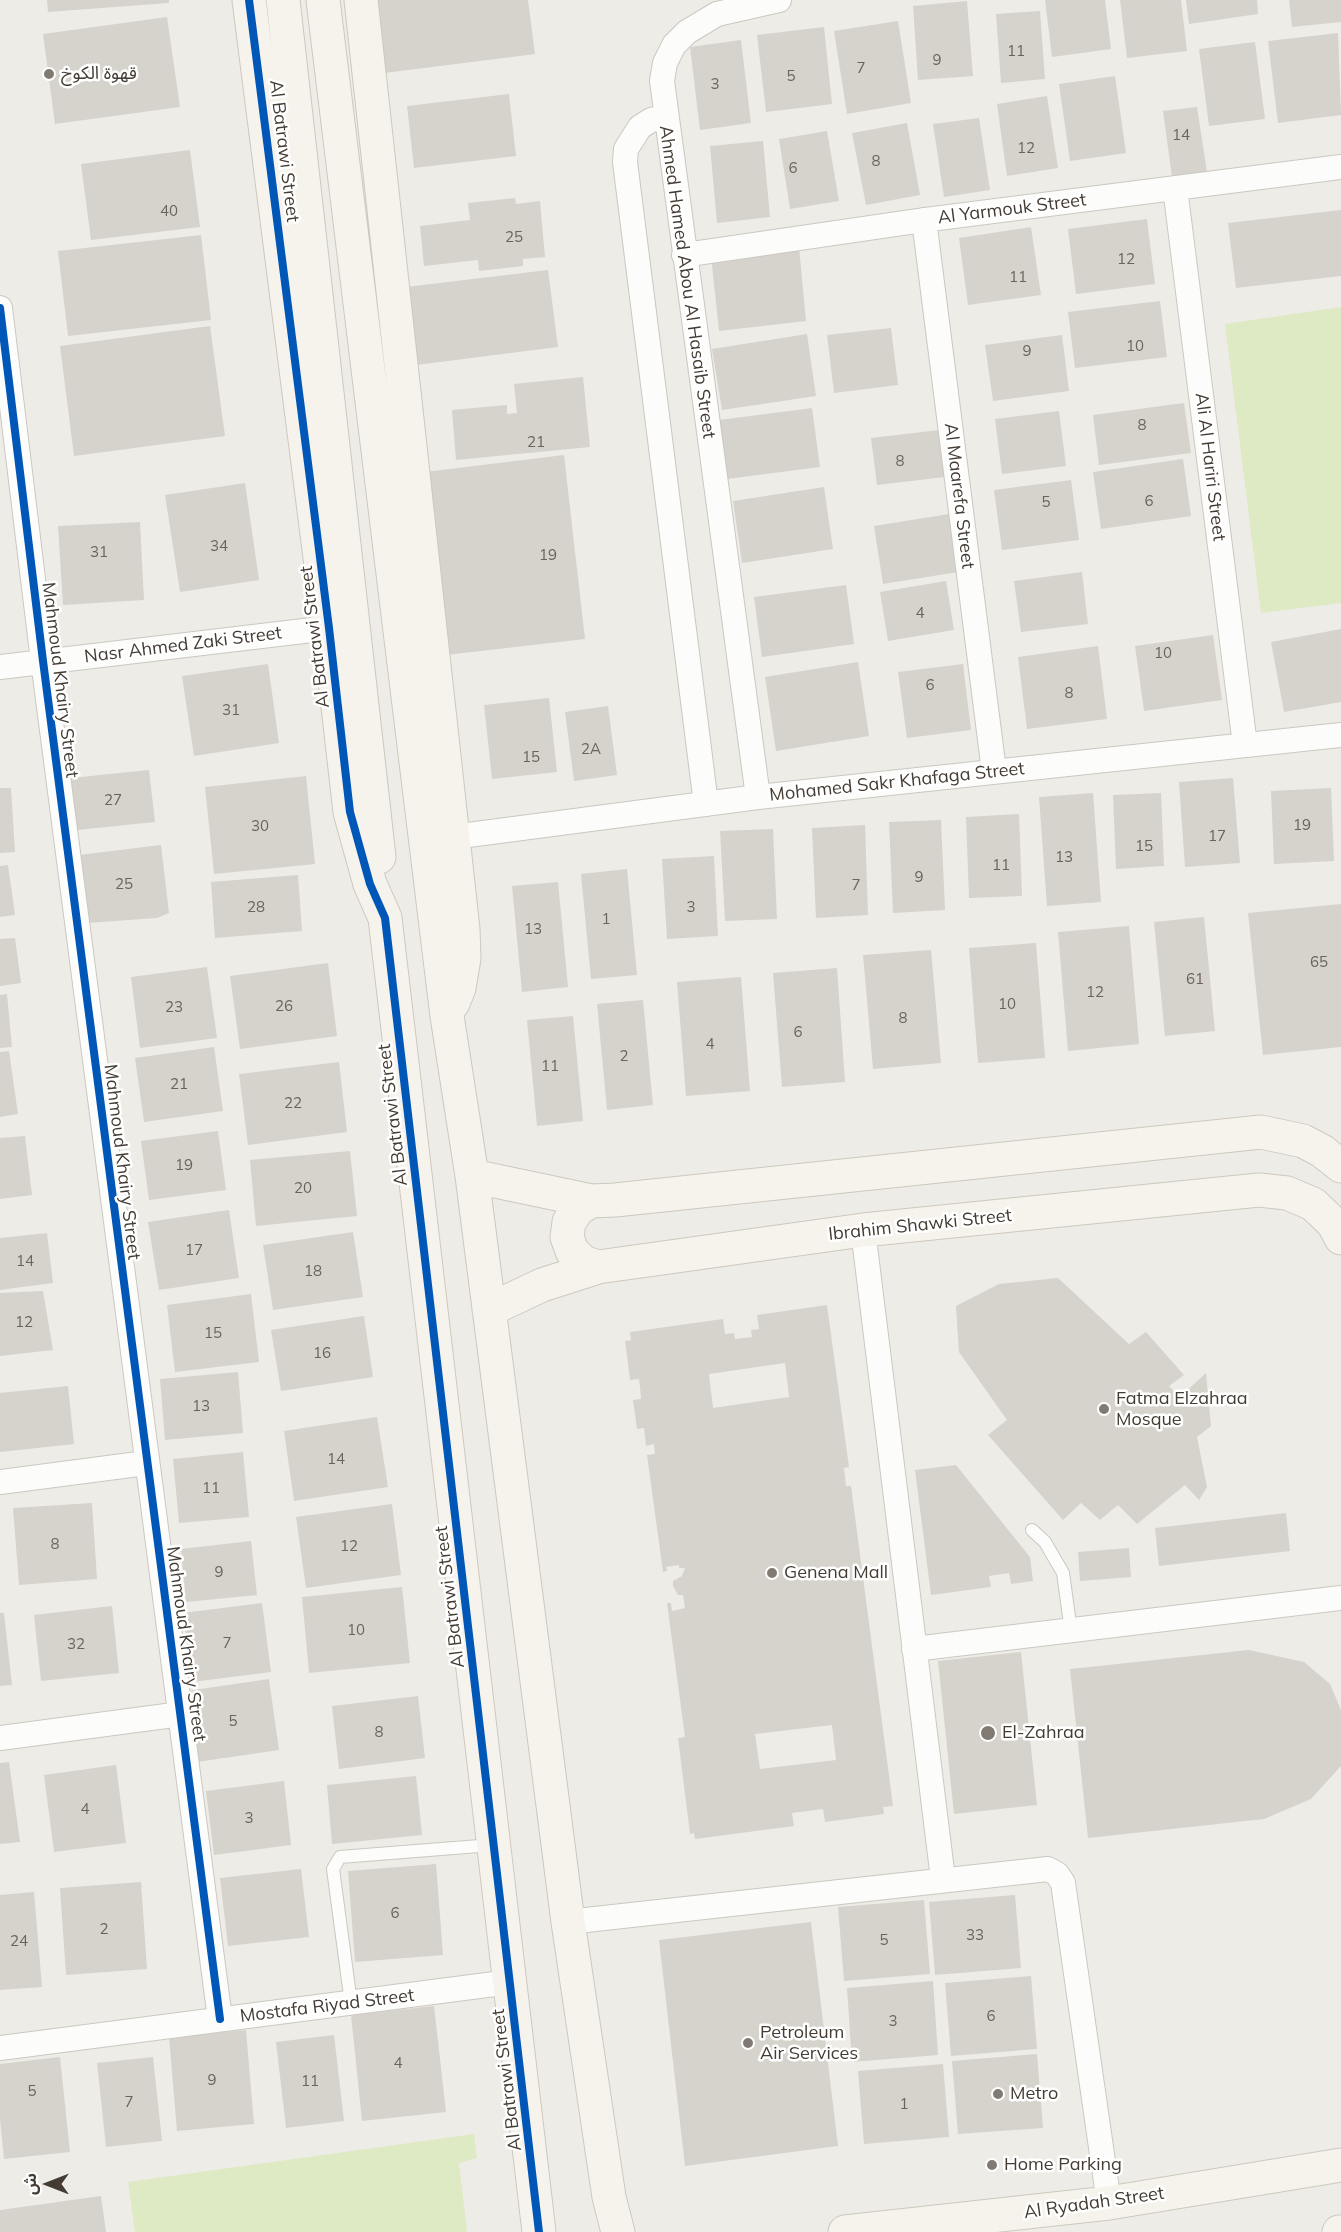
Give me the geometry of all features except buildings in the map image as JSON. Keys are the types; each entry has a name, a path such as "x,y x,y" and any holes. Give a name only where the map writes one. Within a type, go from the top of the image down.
{"street":[{"name":"Al Batrawi Street","path":"249,0 329,628 350,812 367,875 386,918 539,2232"},
{"path":"283,0 386,918"},
{"path":"323,0 447,1016 472,1176 568,1922 609,2197 618,2232"},
{"path":"361,0 453,837 464,958 459,988 447,1016"},
{"path":"665,117 662,81 665,63 675,45 687,32 702,22 725,11 764,1"},
{"name":"Ahmed Hamed Abou Al Hasaib Street","path":"706,804 625,162 626,149 640,127 651,120 665,117 758,797"},
{"name":"Al Yarmouk Street","path":"684,255 924,220 1341,167"},
{"name":"Ali Al Hariri Street","path":"1175,188 1245,745"},
{"name":"Al Maarefa Street","path":"924,220 994,771"},
{"name":"Mahmoud Khairy Street","path":"0,308 42,662 220,2019"},
{"name":"Nasr Ahmed Zaki Street","path":"0,667 329,628"},
{"name":"Mohamed Sakr Khafaga Street","path":"453,837 758,797 1341,735"},
{"path":"472,1176 591,1201 1240,1133 1283,1135 1322,1151 1341,1166"},
{"name":"Ibrahim Shawki Street","path":"489,1310 542,1285 598,1267 863,1230 1259,1190 1287,1193 1313,1204 1333,1223 1341,1238"},
{"path":"591,1201 578,1209 569,1222 567,1237 572,1251 583,1262 598,1267"},
{"path":"863,1230 943,1879"},
{"path":"0,1482 146,1463"},
{"path":"914,1649 1341,1598"},
{"path":"0,1738 181,1714"},
{"path":"568,1922 1048,1869 1057,1874 1062,1883 1109,2203"},
{"name":"Mostafa Riyad Street","path":"0,2048 510,1982"},
{"name":"Al Ryadah Street","path":"845,2232 1109,2203 1341,2165"}],"lane":[{"path":"1032,1530 1045,1542 1063,1573 1071,1631"},
{"path":"351,2003 333,1869 340,1857 494,1845"}],"green space":[{"path":"1341,307 1341,603 1261,613 1225,324"},
{"path":"474,2134 477,2158 459,2163 467,2232 135,2232 128,2182"}],"cycle path":[{"path":"249,0 329,628 350,812 370,884 385,918 539,2232"},
{"path":"0,308 43,661 220,2019"}],"place":[{"name":"قهوة الكوخ","path":"49,74"},
{"name":"Fatma Elzahraa Mosque","path":"1104,1409"},
{"name":"Genena Mall","path":"772,1573"},
{"name":"El-Zahraa","path":"988,1733"},
{"name":"Petroleum Air Services","path":"748,2043"},
{"name":"Metro","path":"998,2094"},
{"name":"Home Parking","path":"992,2165"}]}
